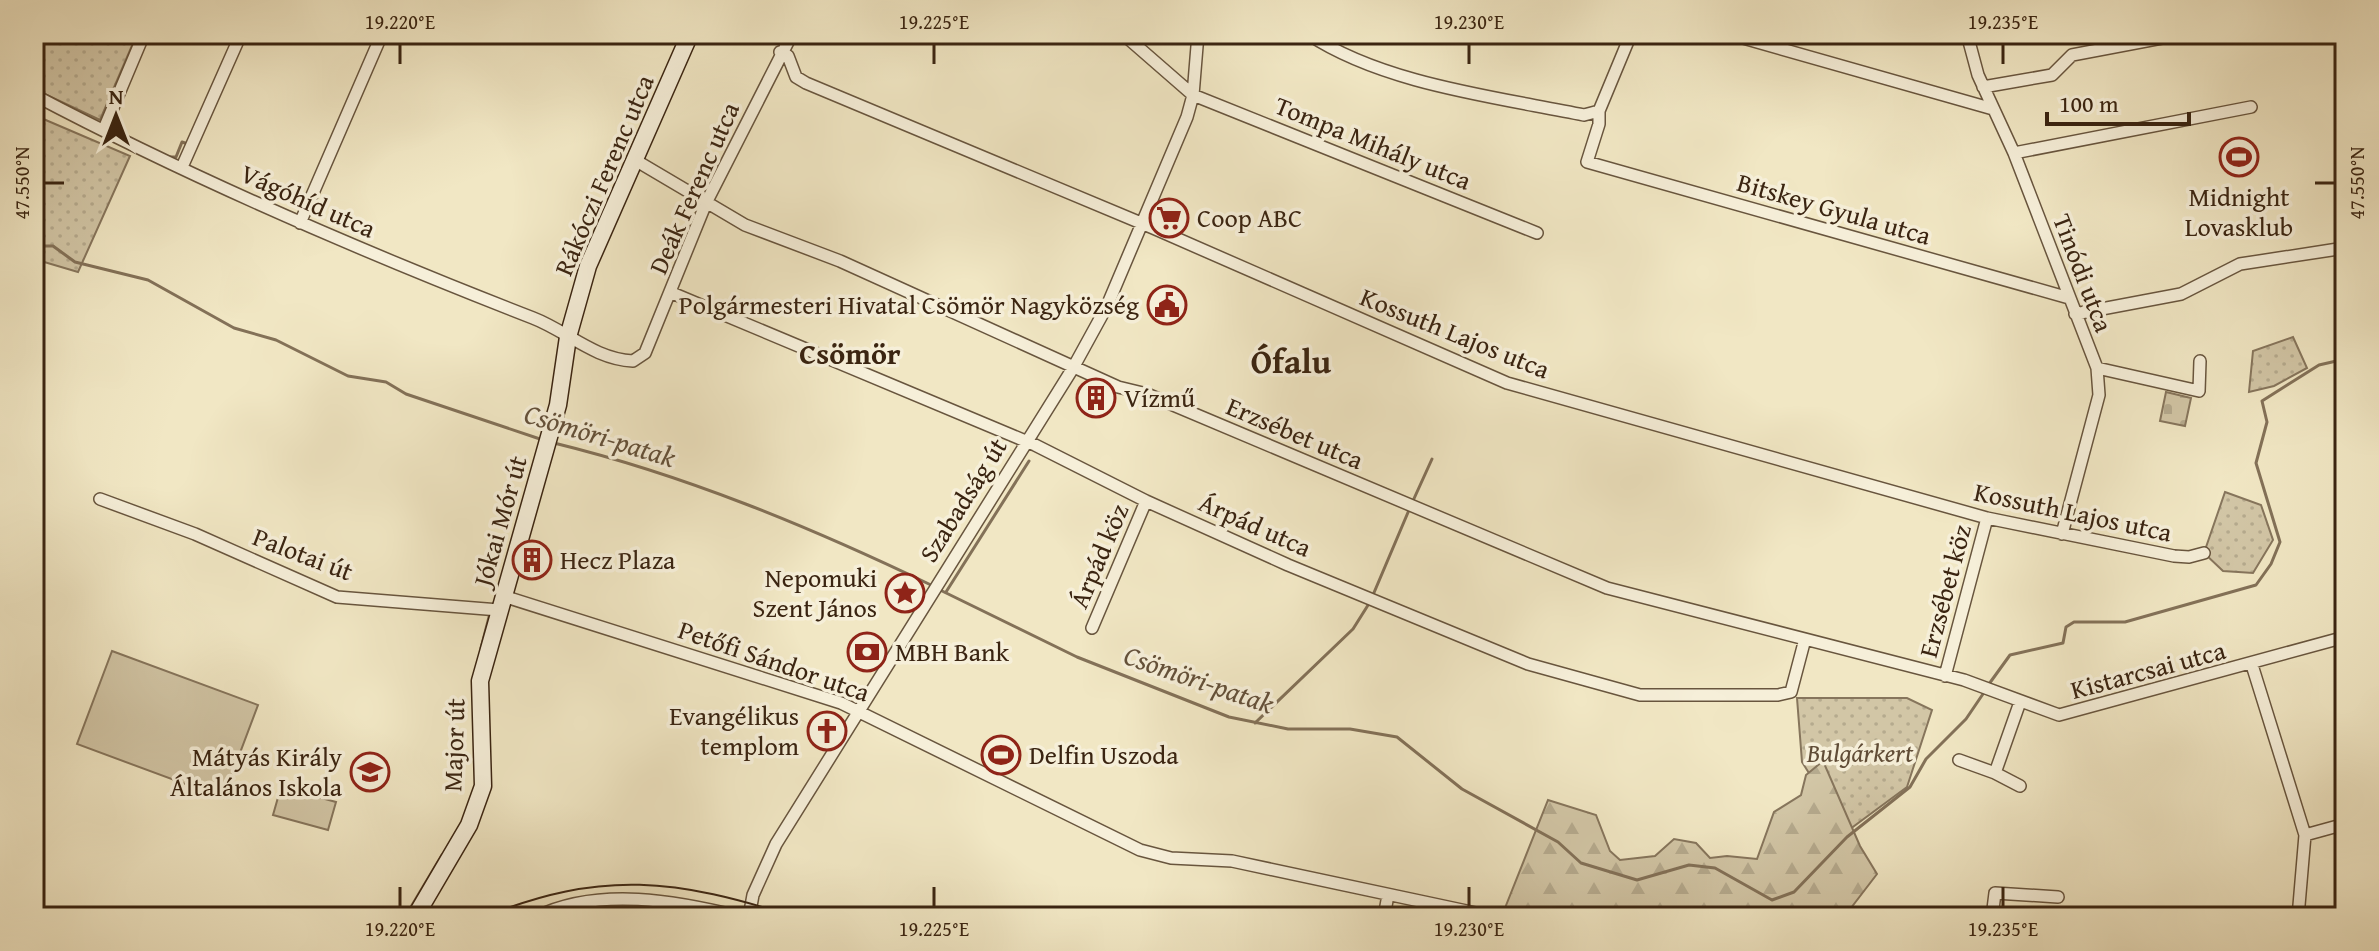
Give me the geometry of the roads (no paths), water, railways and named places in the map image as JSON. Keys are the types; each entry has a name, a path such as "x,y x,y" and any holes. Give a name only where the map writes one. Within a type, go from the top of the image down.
{"street":[{"path":"104,129 144,34"},
{"path":"182,167 241,34"},
{"path":"300,223 382,34"},
{"name":"Rákóczi Ferenc utca","path":"568,337 588,266 690,34"},
{"name":"Deák Ferenc utca","path":"637,359 645,353 672,293 674,274 706,203 780,52 792,34"},
{"name":"Tompa Mihály utca","path":"1123,34 1193,95 1537,233"},
{"name":"Szabadság út","path":"749,917 753,895 776,844 1073,368 1107,306 1144,224 1193,95 1198,34"},
{"path":"1308,34 1331,50 1398,73 1584,115 1599,111 1631,34"},
{"path":"1729,34 1993,109"},
{"name":"Tinódi utca","path":"1967,34 1983,87 2014,153 2097,368 2099,395 2062,534"},
{"path":"1983,87 2052,75 2072,55 2183,34"},
{"name":"Kossuth Lajos utca","path":"780,52 788,56 796,77 806,83 1144,224 1507,383 1987,518 2174,556 2189,557 2204,553"},
{"name":"Vágóhíd utca","path":"34,95 300,223 539,320 581,346 616,358 637,359"},
{"path":"2014,153 2251,107"},
{"name":"Bitskey Gyula utca","path":"1599,111 1599,124 1587,162 2069,298"},
{"name":"Erzsébet utca","path":"635,160 745,225 840,261 1118,387 1147,394 1607,588 1964,680"},
{"path":"2075,314 2181,294 2240,264 2338,249"},
{"name":"Árpád utca","path":"672,293 1026,442 1146,501 1528,664 1640,695 1791,692 1805,639"},
{"name":"Jókai Mór út","path":"496,606 548,443 568,337"},
{"path":"2097,368 2199,391 2200,361"},
{"name":"Palotai út","path":"100,499 195,534 337,597 496,606"},
{"name":"Árpád köz","path":"1092,628 1146,501"},
{"name":"Erzsébet köz","path":"1945,676 1987,518"},
{"name":"Petőfi Sándor utca","path":"496,606 858,711 1140,850 1171,858 1232,861 1490,916"},
{"name":"Major út","path":"415,917 469,825 483,786 480,681 496,606"},
{"name":"Kistarcsai utca","path":"1964,680 2059,715 2252,665 2345,637"},
{"path":"2252,665 2305,835 2298,917"},
{"path":"1995,773 2020,702"},
{"path":"1959,760 2020,786"},
{"path":"2305,835 2345,824"},
{"path":"1992,917 1995,893 2058,897"},
{"path":"1384,917 1388,895"},
{"path":"536,917 578,901 608,899 706,908 742,917"}],"waterway":[{"path":"170,157 176,157 182,142 188,144"},
{"name":"Csömöri-patak","path":"34,254 43,246 53,246 75,262 148,280 234,328 276,340 348,376 386,382 406,394 543,440"},
{"name":"Csömöri-patak","path":"1989,684 2010,655 2063,643 2066,627 2074,622 2125,622 2256,585 2271,564 2280,542 2256,463 2267,422 2262,401 2319,365 2345,359"},
{"name":"Csömöri-patak","path":"554,443 651,471 746,504 931,585"},
{"path":"1412,503 1432,459"},
{"path":"946,592 1029,461"},
{"path":"1373,595 1409,510"},
{"name":"Csömöri-patak","path":"938,589 1077,657 1229,717 1288,729 1350,729 1397,737 1462,789 1558,842 1581,863 1637,880 1689,865 1715,868 1772,900 1794,892 1847,837 1910,787 1926,759 1966,719 1985,691"},
{"path":"1255,723 1353,629 1370,602"},
{"path":"481,648 490,613"},
{"path":"405,917 442,855"}],"tram line":[{"path":"484,917 566,891 640,885 713,894 795,917"}],"place":[{"name":"Midnight Lovasklub","path":"2239,157"},
{"name":"Coop ABC","path":"1169,218"},
{"name":"Polgármesteri Hivatal Csömör Nagyközség","path":"1167,305"},
{"name":"Vízmű","path":"1096,398"},
{"name":"Hecz Plaza","path":"532,560"},
{"name":"Nepomuki Szent János","path":"905,593"},
{"name":"MBH Bank","path":"867,652"},
{"name":"Evangélikus templom","path":"827,731"},
{"name":"Delfin Uszoda","path":"1001,755"},
{"name":"Mátyás Király Általános Iskola","path":"370,772"}],"district":[{"name":"Csömör","path":"850,354"},
{"name":"Ófalu","path":"1291,361"}],"park label":[{"name":"Bulgárkert","path":"1860,753"}]}
